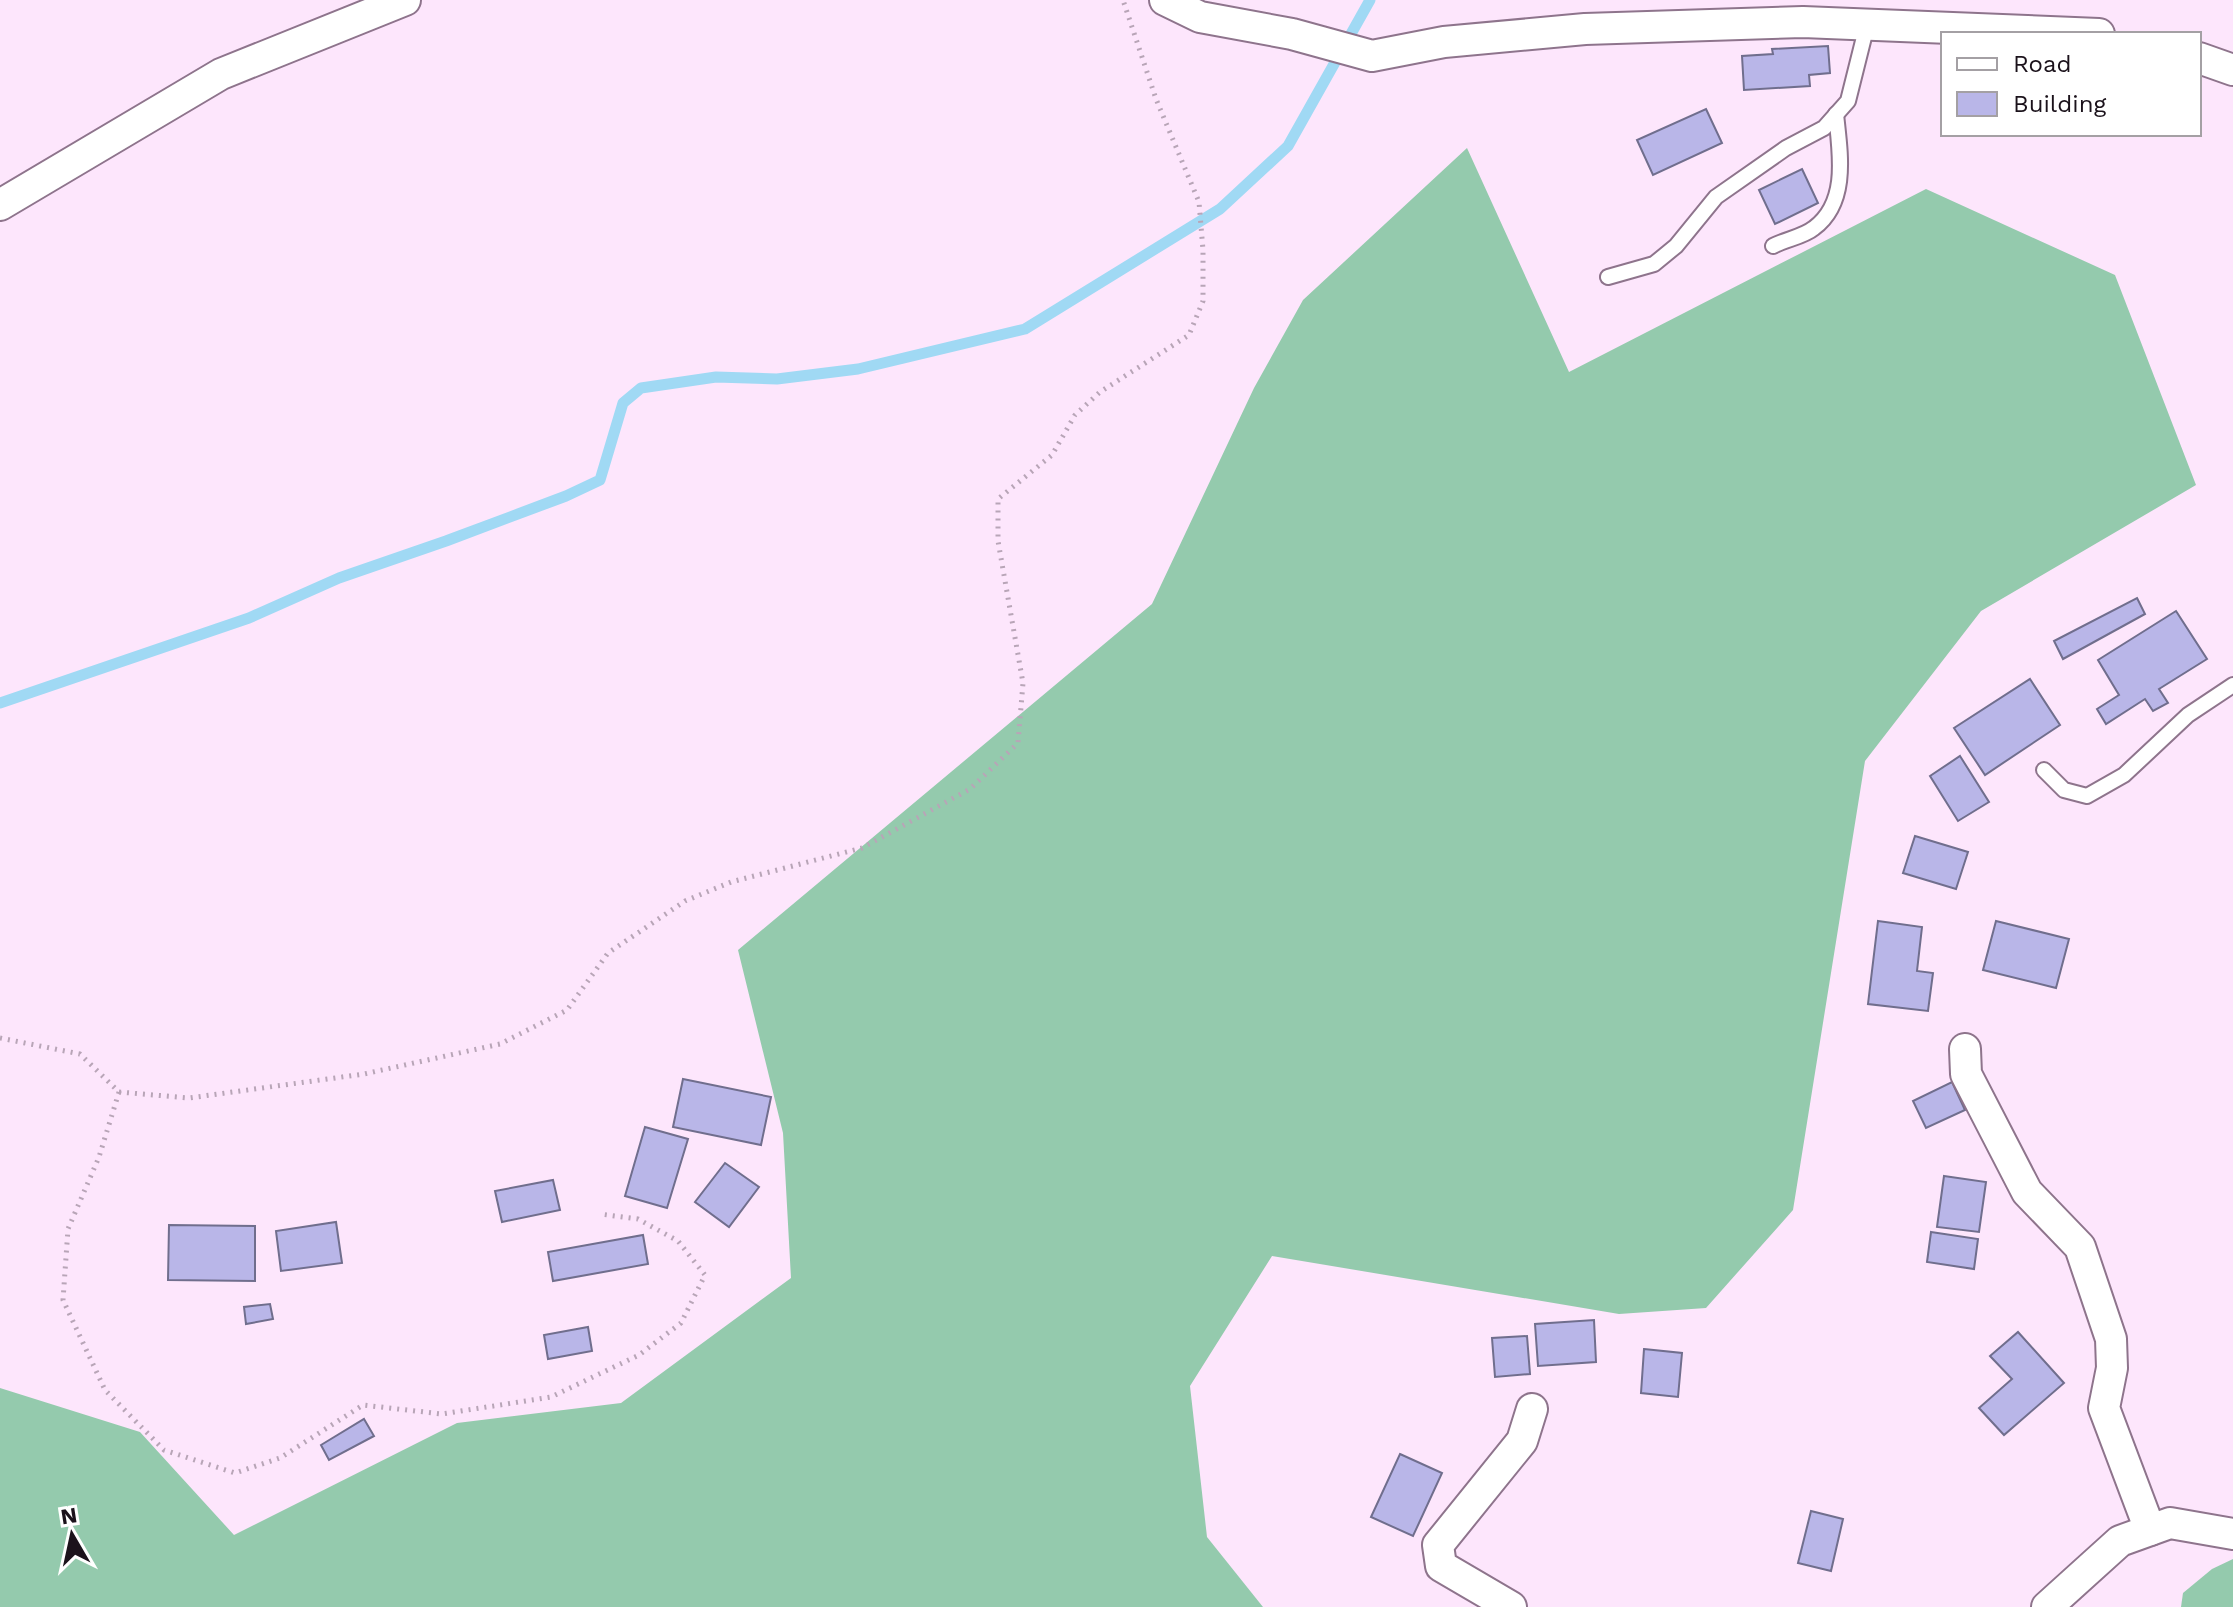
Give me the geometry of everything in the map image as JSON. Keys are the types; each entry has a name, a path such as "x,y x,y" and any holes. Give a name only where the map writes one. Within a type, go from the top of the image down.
{"street":[{"path":"0,205 221,74 405,0"},
{"path":"1165,0 1200,17 1292,34 1372,56 1444,42 1585,29 1803,22 2047,32"},
{"path":"2201,59 2233,70"},
{"path":"1965,1049 1966,1074 2027,1192 2080,1247 2111,1339 2112,1368 2104,1408 2150,1530"},
{"path":"1511,1607 1441,1566 1438,1545 1522,1441 1532,1409"},
{"path":"2047,1607 2120,1541 2170,1523 2233,1534"}],"lane":[{"path":"1608,277 1654,264 1676,246 1716,197 1773,156 1824,128 1848,101 1867,25"},
{"path":"1773,246 1812,230 1829,215 1842,173 1836,114"},
{"path":"2044,770 2064,790 2087,796 2124,775 2188,715 2233,685"}],"path":[{"path":"0,1038 80,1054 119,1092 189,1098 364,1074 500,1044 567,1010 608,953 685,901 731,882 862,848 970,789 1018,743 1023,683 998,541 998,499 1052,455 1075,415 1100,392 1189,335 1203,301 1199,202 1156,99 1123,0"},
{"path":"119,1092 99,1157 68,1229 63,1300 105,1390 164,1450 235,1473 280,1458 363,1405 442,1414 551,1397 639,1355 681,1323 705,1275 678,1241 638,1219 600,1214"}],"green space":[{"path":"1467,148 1569,372 1926,189 2115,275 2196,485 1981,611 1865,761 1793,1210 1706,1308 1619,1314 1272,1256 1190,1386 1207,1537 1263,1607 0,1607 0,1388 140,1432 234,1535 457,1423 621,1403 791,1278 783,1133 738,950 1152,604 1254,388 1303,300"},
{"path":"2233,1559 2233,1607 2181,1607 2183,1593 2212,1569"}],"building":[{"path":"1828,46 1830,73 1809,75 1810,86 1744,90 1742,56 1773,54 1772,49"},
{"path":"1706,109 1722,143 1653,175 1637,140"},
{"path":"1802,169 1818,203 1775,224 1759,190"},
{"path":"2137,598 2145,614 2063,659 2054,641"},
{"path":"2176,611 2207,659 2159,689 2168,703 2153,711 2145,699 2106,724 2097,709 2119,695 2098,660"},
{"path":"2030,679 2060,725 1985,775 1954,728"},
{"path":"1960,756 1989,802 1958,821 1930,776"},
{"path":"1915,836 1968,852 1956,889 1903,873"},
{"path":"1878,921 1922,927 1917,971 1933,973 1928,1011 1868,1004"},
{"path":"1996,921 2069,939 2056,988 1983,970"},
{"path":"683,1079 771,1097 761,1145 673,1127"},
{"path":"1952,1082 1965,1110 1926,1128 1913,1101"},
{"path":"645,1127 688,1139 667,1208 625,1196"},
{"path":"725,1163 759,1187 729,1227 695,1202"},
{"path":"1944,1176 1986,1182 1979,1232 1937,1227"},
{"path":"553,1180 560,1210 502,1222 495,1191"},
{"path":"336,1222 342,1263 281,1271 276,1231"},
{"path":"169,1225 255,1226 255,1281 168,1280"},
{"path":"1931,1232 1978,1239 1974,1269 1927,1262"},
{"path":"643,1235 648,1264 553,1281 548,1252"},
{"path":"270,1304 273,1319 246,1324 244,1307"},
{"path":"1594,1320 1596,1362 1538,1366 1535,1324"},
{"path":"588,1327 592,1351 548,1359 544,1335"},
{"path":"2018,1332 2064,1383 2004,1435 1979,1408 2012,1379 1990,1356"},
{"path":"1527,1336 1530,1374 1495,1377 1492,1338"},
{"path":"1644,1349 1682,1353 1678,1397 1641,1393"},
{"path":"364,1419 374,1436 329,1460 321,1445"},
{"path":"1400,1454 1442,1473 1413,1536 1371,1517"},
{"path":"1811,1511 1843,1519 1831,1571 1798,1563"}],"waterway":[{"path":"0,703 249,618 339,578 566,496 600,480 623,403 641,388 716,377 777,379 858,369 1025,329 1220,209 1288,146 1370,0"}]}
